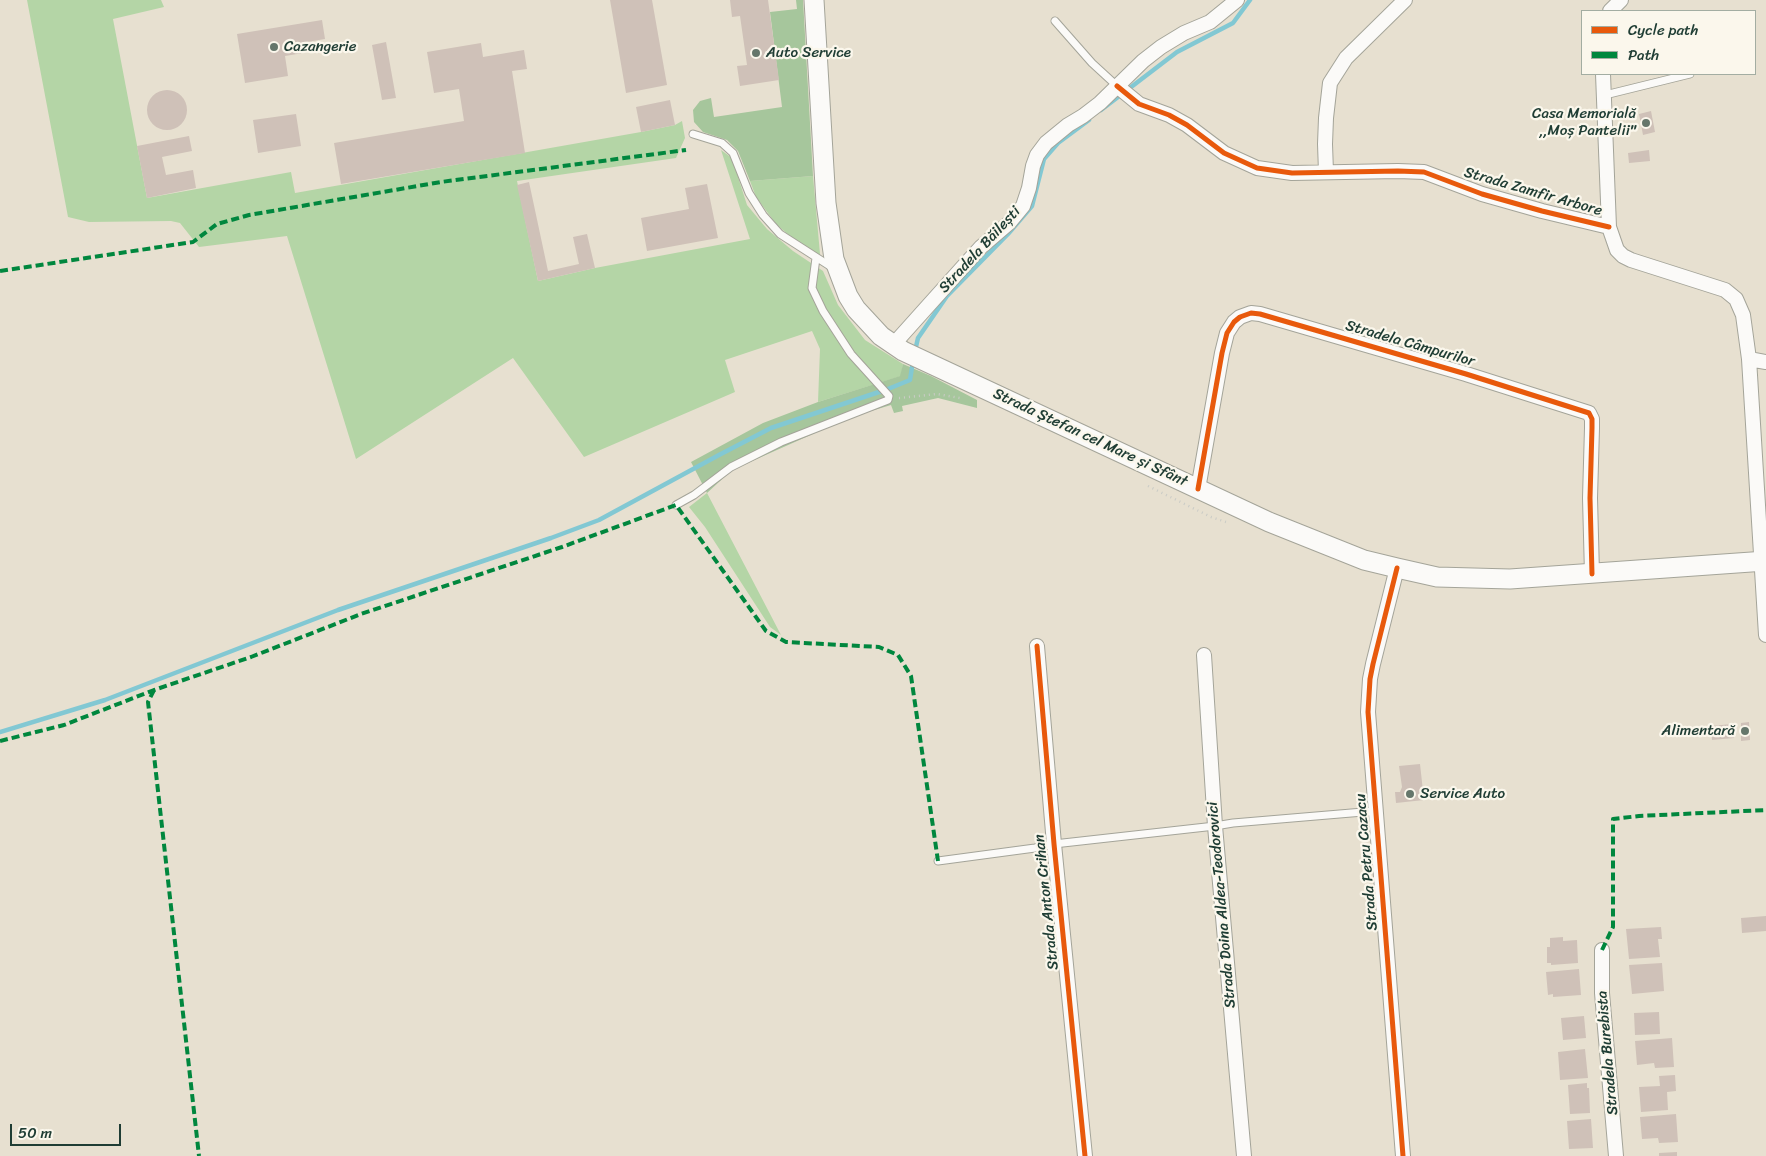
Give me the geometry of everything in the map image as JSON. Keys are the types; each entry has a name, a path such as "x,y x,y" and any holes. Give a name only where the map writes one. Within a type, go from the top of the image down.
{"main road":[{"name":"Strada Ștefan cel Mare și Sfânt","path":"814,0 826,203 834,259 848,296 856,309 874,330 898,348 923,362 1269,522 1355,556 1397,568 1437,577 1510,579 1764,561"}],"street":[{"name":"Stradela Băilești","path":"898,348 962,268 1023,206 1037,155 1046,143 1100,103 1143,61 1161,47 1184,33 1210,22 1236,0"},
{"path":"1326,172 1326,118 1330,83 1346,58 1405,0"},
{"path":"1611,10 1622,0"},
{"name":"Strada Zamfir Arbore","path":"1603,75 1609,227 1617,250 1623,256 1725,290 1736,299 1743,316 1749,359 1764,561 1766,635"},
{"name":"Strada Zamfir Arbore","path":"1117,86 1131,98 1146,107 1170,115 1187,125 1224,153 1248,165 1292,173 1398,170 1424,172 1482,194 1609,227"},
{"name":"Stradela Câmpurilor","path":"1198,488 1227,333 1234,322 1240,317 1251,313 1260,314 1466,374 1589,413 1592,419 1590,498 1592,574"},
{"path":"1749,359 1766,362"},
{"name":"Strada Petru Cazacu","path":"1397,568 1381,626 1370,679 1368,730 1404,1156"},
{"name":"Strada Anton Crihan","path":"1037,646 1054,844 1085,1156"},
{"name":"Strada Doina Aldea-Teodorovici","path":"1204,655 1214,826 1244,1156"},
{"name":"Stradela Burebista","path":"1602,950 1602,993 1616,1156"}],"lane":[{"path":"1055,21 1096,68 1117,86"},
{"path":"1605,95 1686,75"},
{"path":"693,134 722,143 733,153 749,193 763,215 780,234 838,271"},
{"path":"676,505 694,495 731,467 781,442 888,398 877,382 851,354 823,311 812,288 816,258"},
{"path":"938,861 1054,844 1233,823 1375,811"}],"path":[{"path":"888,398 937,394 968,399"},
{"path":"1141,482 1211,517 1236,525"}],"green space":[{"path":"27,0 161,0 164,7 113,19 147,198 291,172 295,193 641,132 675,125 682,121 685,138 676,158 517,181 538,281 595,268 750,239 721,150 732,158 747,205 767,229 793,251 823,271 838,305 865,340 903,364 901,376 818,402 820,349 812,331 725,360 735,392 584,457 513,358 356,459 287,236 199,247 180,223 171,221 89,222 68,217"},
{"path":"796,0 803,0 813,176 750,181 738,151 727,140 703,132 694,122 693,110 700,101 711,98 714,117 782,107 770,12 797,9"},
{"path":"813,176 820,254 814,254 776,224 756,197 750,181"},
{"path":"903,364 977,400 977,408 938,398 902,406 903,411 894,413 891,405 851,417 732,470 707,493 691,462 763,423 818,402 900,376"},
{"path":"707,493 781,635 770,627 705,527 689,507"}],"building":[{"path":"610,0 652,0 667,85 626,93"},
{"path":"730,0 768,0 779,80 740,86 737,66 747,65 740,16 732,17"},
{"name":"Cazangerie","path":"322,20 325,39 307,42 309,52 285,56 288,76 245,83 237,34"},
{"path":"386,42 396,98 382,100 372,45"},
{"path":"481,43 483,57 524,50 527,69 512,71 525,153 341,184 334,143 464,121 459,89 434,93 427,52"},
{"path":"163,90 171,90 178,93 184,99 187,110 184,121 178,127 171,130 163,130 156,127 150,121 147,114 147,106 150,99 156,93"},
{"path":"670,100 675,125 641,132 636,107"},
{"path":"1651,111 1655,132 1643,135 1639,114"},
{"path":"296,114 301,146 258,153 253,120"},
{"path":"189,136 192,151 162,157 166,175 193,170 196,188 147,198 137,146"},
{"path":"1649,150 1650,161 1629,163 1628,153"},
{"path":"529,182 548,271 579,264 573,237 587,234 595,268 538,281 517,185"},
{"path":"707,184 718,238 647,251 641,218 689,209 685,188"},
{"path":"1749,722 1750,740 1741,741 1741,723"},
{"path":"1732,724 1734,738 1712,740 1711,726"},
{"path":"1420,764 1424,800 1396,803 1395,792 1400,792 1402,787 1399,766"},
{"path":"1766,916 1766,931 1742,933 1741,918"},
{"path":"1661,927 1662,939 1658,939 1660,957 1629,959 1626,929"},
{"path":"1563,937 1563,941 1577,940 1578,963 1551,965 1551,963 1547,963 1547,947 1550,947 1550,938"},
{"path":"1662,963 1664,991 1632,994 1629,965"},
{"path":"1579,969 1581,995 1553,997 1553,994 1548,995 1546,972"},
{"path":"1659,1012 1660,1034 1635,1035 1634,1013"},
{"path":"1584,1016 1586,1038 1563,1040 1561,1018"},
{"path":"1672,1038 1674,1067 1655,1068 1654,1063 1637,1065 1635,1041"},
{"path":"1585,1049 1588,1078 1560,1080 1558,1052"},
{"path":"1675,1075 1676,1091 1667,1092 1668,1110 1641,1112 1639,1087 1660,1086 1659,1076"},
{"path":"1587,1083 1590,1113 1570,1114 1568,1085"},
{"path":"1676,1114 1678,1142 1659,1143 1658,1138 1642,1139 1640,1117"},
{"path":"1591,1119 1593,1148 1569,1149 1567,1121"},
{"path":"1677,1152 1677,1156 1659,1156 1659,1153"}],"waterway":[{"path":"1101,110 1177,52 1233,23 1250,0"},
{"path":"915,351 918,338 947,296 1008,234 1032,206 1044,159 1058,143 1089,120"},
{"path":"0,732 105,700 338,610 599,520 771,428 910,380 913,361"}],"marked path":[{"path":"0,271 193,242 217,224 249,215 441,182 686,150"},
{"path":"0,741 64,725 154,690 251,657 361,614 562,547 676,505 766,631 786,642 879,647 898,655 911,676 938,861"},
{"path":"154,690 148,702 199,1156"},
{"path":"1602,950 1613,927 1613,819 1766,810"}],"cycle path":[{"path":"1117,86 1139,104 1169,115 1187,125 1224,153 1257,168 1292,173 1424,172 1482,194 1609,227"},
{"path":"1198,489 1227,333 1234,322 1240,317 1251,313 1260,314 1466,374 1589,413 1592,419 1590,498 1592,574"},
{"path":"1397,568 1373,664 1368,712 1403,1156"},
{"path":"1037,646 1054,844 1085,1156"}],"place":[{"name":"Cazangerie","path":"274,47"},
{"name":"Auto Service","path":"756,53"},
{"name":"Casa Memorială ,,Moș Pantelii\"","path":"1646,123"},
{"name":"Alimentară","path":"1745,731"},
{"name":"Service Auto","path":"1410,794"}]}
